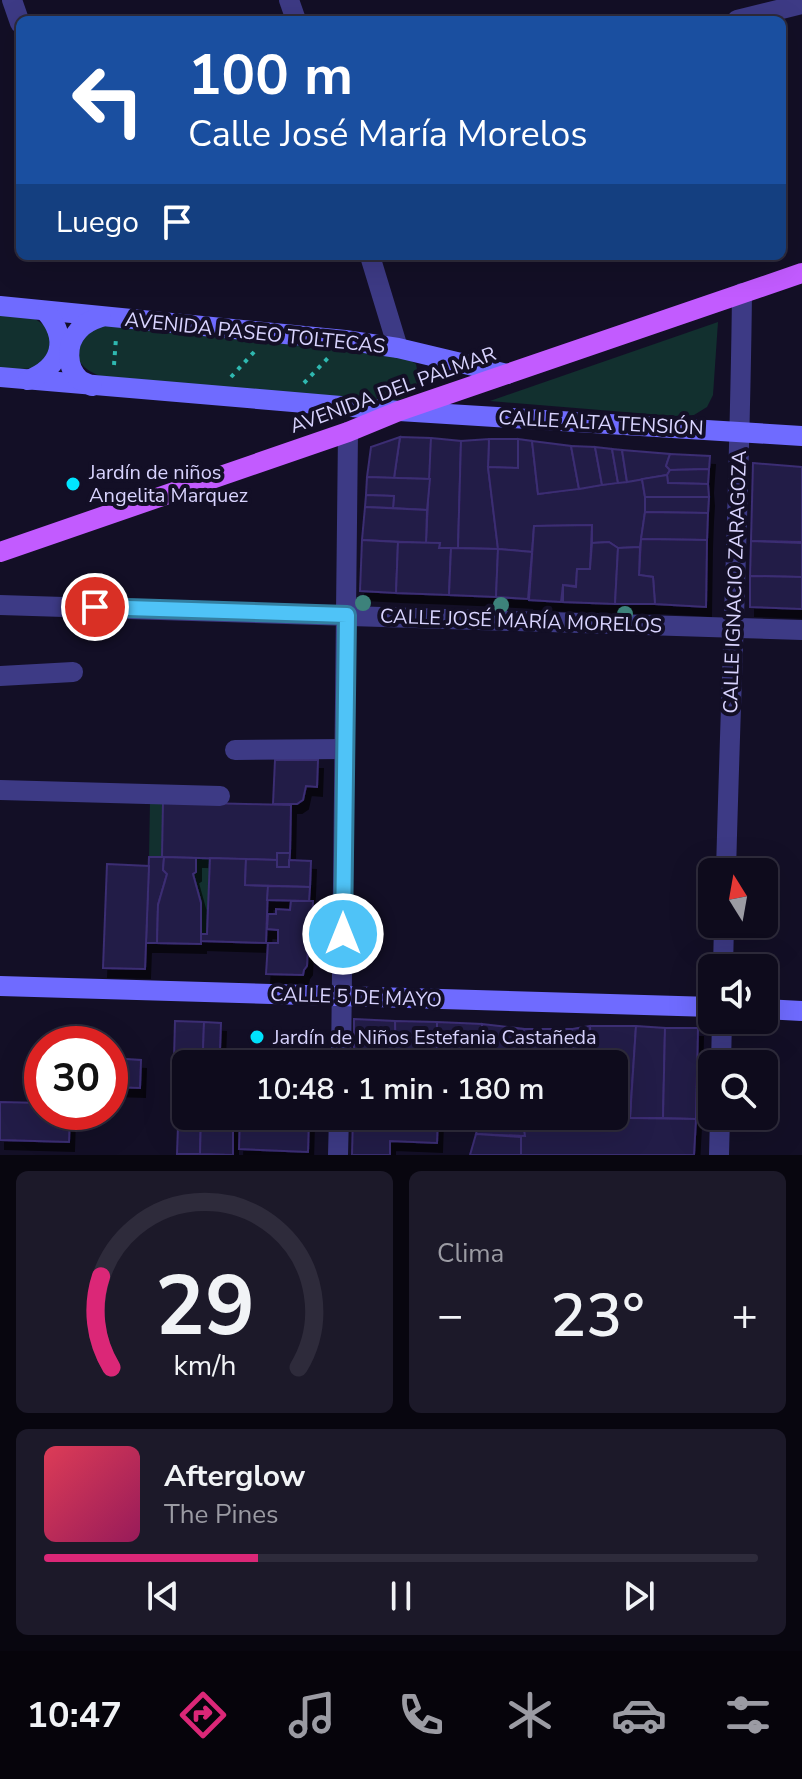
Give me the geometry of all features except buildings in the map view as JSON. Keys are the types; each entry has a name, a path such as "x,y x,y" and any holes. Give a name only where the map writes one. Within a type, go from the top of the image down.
{"main road":[{"name":"AVENIDA DEL PALMAR","path":"0,552 802,273"}],"street":[{"path":"753,16 802,4"},
{"path":"371,260 398,348"},
{"name":"CALLE IGNACIO ZARAGOZA","path":"726,858 742,293"},
{"name":"AVENIDA PASEO TOLTECAS","path":"0,306 345,340 398,348 507,374"},
{"path":"28,380 42,374 53,364 59,351 60,337 55,323 46,312"},
{"path":"102,387 80,381 72,370 70,343 77,331 88,322 109,318"},
{"path":"0,377 399,411"},
{"name":"CALLE ALTA TENSIÓN","path":"399,411 802,436"},
{"path":"341,1050 348,432"},
{"name":"CALLE JOSÉ MARÍA MORELOS","path":"0,605 802,630"},
{"path":"0,676 73,672"},
{"path":"235,750 344,749"},
{"path":"0,790 220,796"},
{"name":"CALLE 5 DE MAYO","path":"0,986 698,1007"},
{"path":"778,1010 802,1011"},
{"path":"338,1155 339,1130"},
{"path":"719,1155 720,1130"}],"path":[{"path":"102,387 109,318"},
{"path":"213,396 272,333"},
{"path":"285,402 345,340"}],"green space":[{"path":"0,314 32,317 50,329 52,354 36,368 0,368"},
{"path":"718,322 713,395 707,407 694,415 490,401"},
{"path":"108,325 403,356 416,364 417,385 412,393 393,402 100,376 82,365 77,355 80,343 92,329"},
{"path":"150,802 163,802 162,857 149,857"},
{"path":"196,858 210,858 207,934 201,934 201,903 193,874 196,872"}],"place":[{"name":"Jardín de niños Angelita Marquez","path":"73,484"},
{"name":"Jardín de Niños Estefania Castañeda","path":"257,1037"}],"route":[{"path":"95,607 347,615 343,934"}]}
